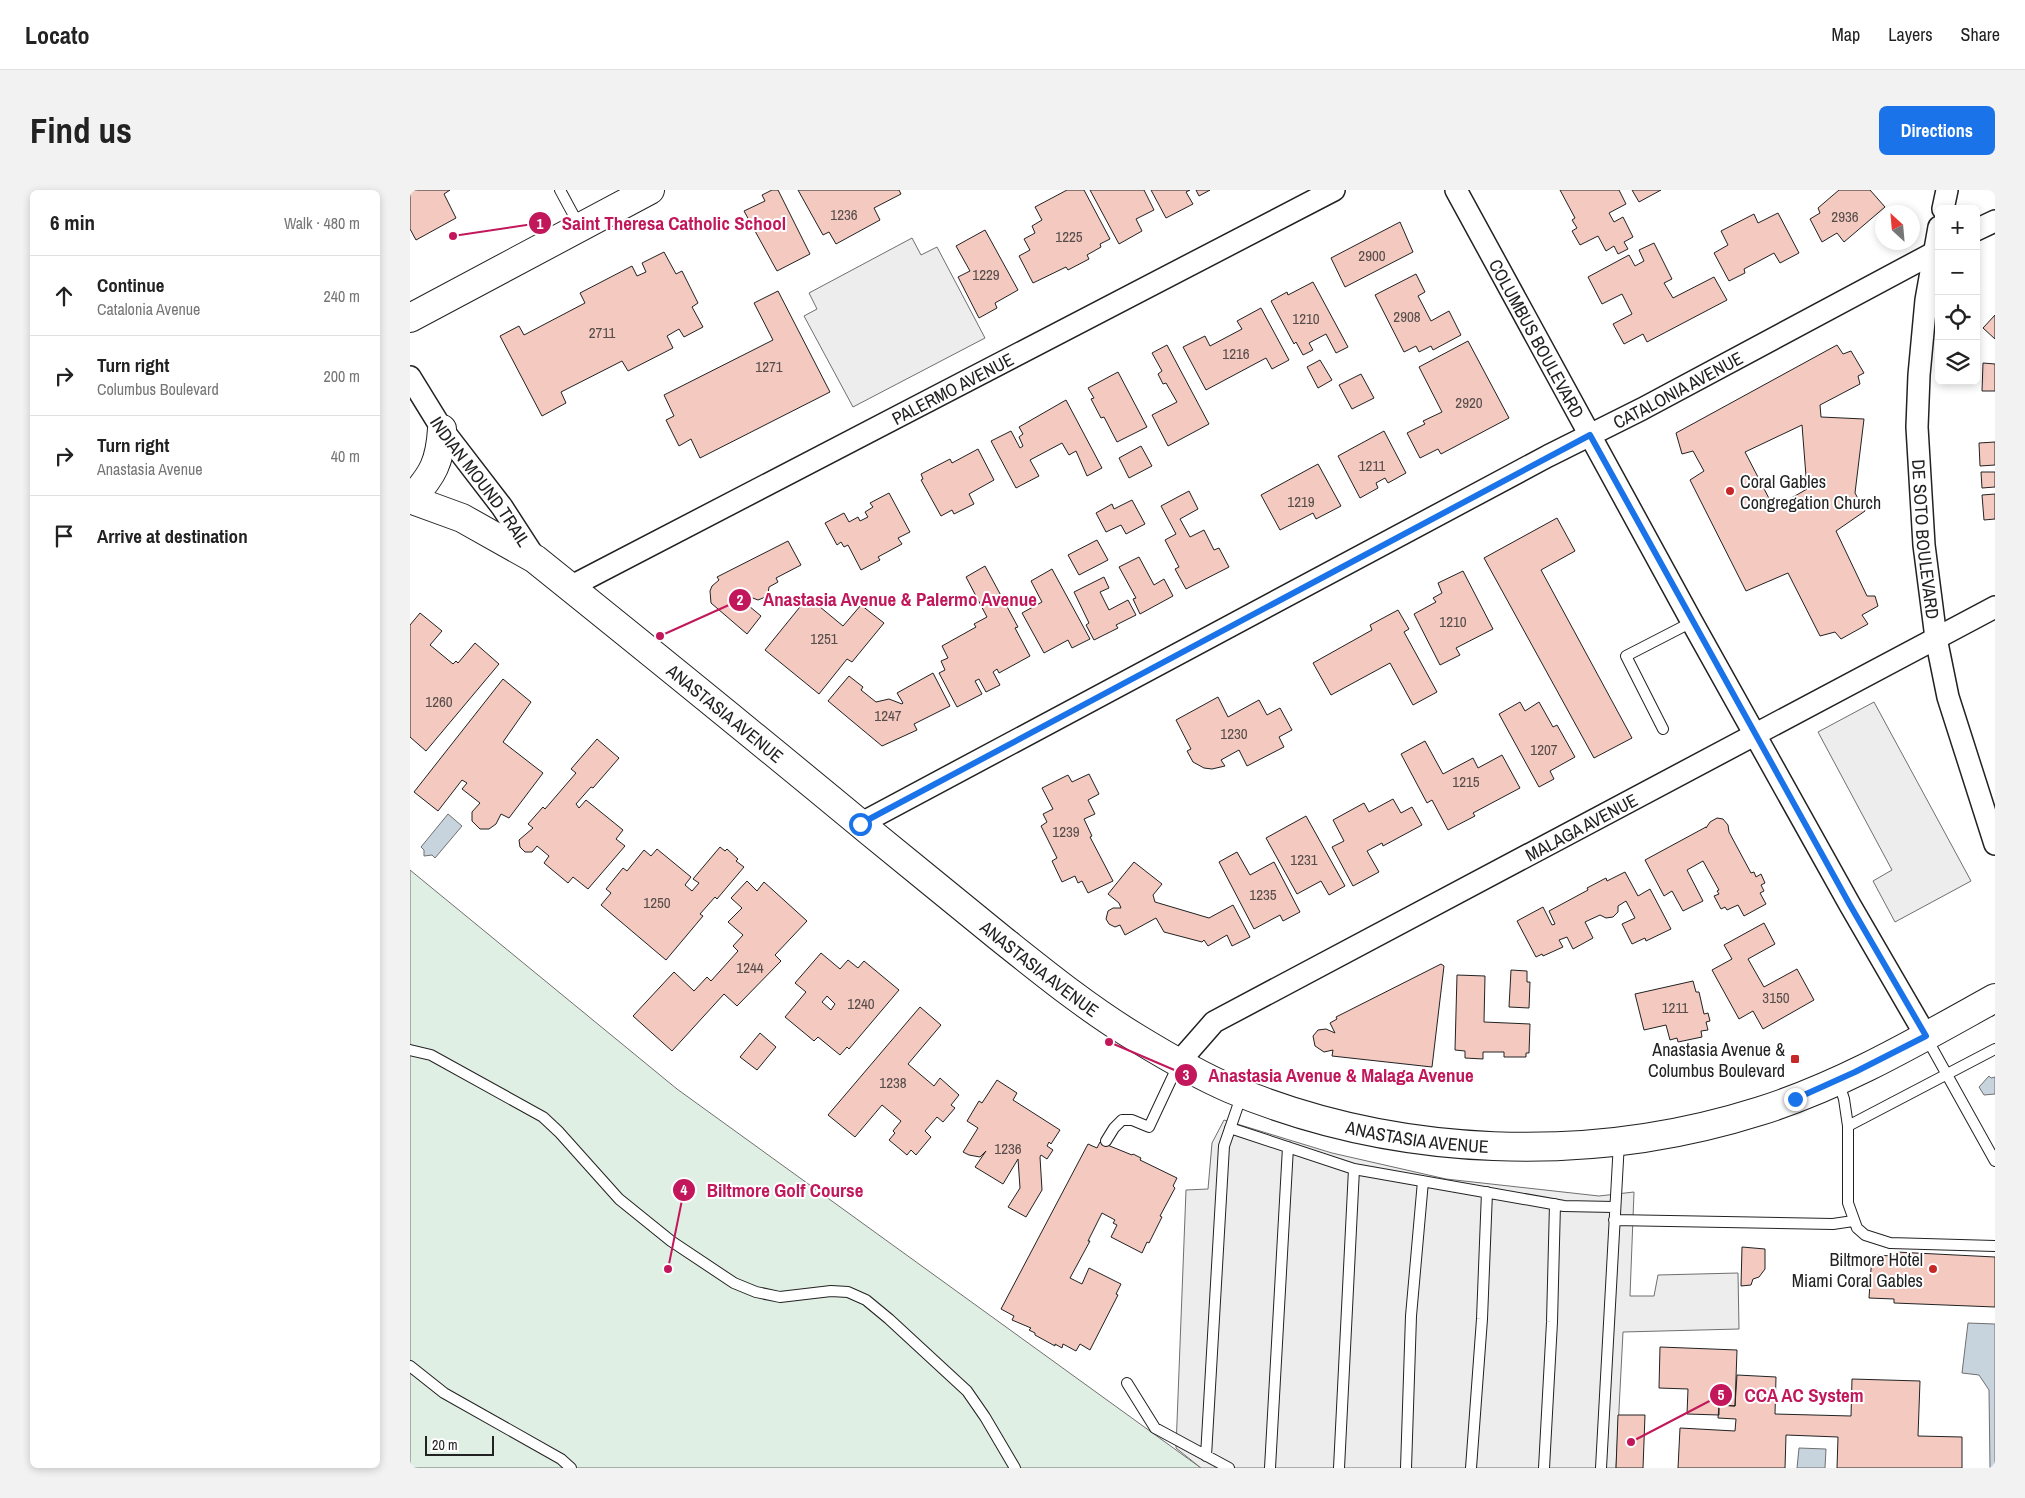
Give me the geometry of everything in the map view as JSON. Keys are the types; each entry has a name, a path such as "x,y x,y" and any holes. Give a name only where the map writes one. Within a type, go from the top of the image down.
{"street":[{"path":"410,318 650,190"},
{"name":"PALERMO AVENUE","path":"570,587 1334,190"},
{"name":"COLUMBUS BOULEVARD","path":"1456,190 1692,622 1850,905 1926,1036"},
{"path":"1944,205 1947,190"},
{"path":"1980,228 1995,221"},
{"name":"CATALONIA AVENUE","path":"860,824 1935,252"},
{"name":"DE SOTO BOULEVARD","path":"1935,257 1921,341 1917,427 1924,545 1936,638 1945,682 1958,730 1995,844"},
{"name":"INDIAN MOUND TRAIL","path":"410,377 442,429 502,507 535,559"},
{"path":"410,499 427,482 434,470 440,449 442,429"},
{"name":"ANASTASIA AVENUE","path":"410,499 462,518 535,559 1060,985 1133,1037 1242,1094 1324,1121 1382,1133 1474,1145 1534,1146 1619,1141 1676,1132 1748,1114 1795,1099 1838,1080 1926,1036 1995,998"},
{"name":"MALAGA AVENUE","path":"1179,1062 1214,1022 1995,607"}],"lane":[{"path":"560,190 580,228"},
{"path":"1663,730 1626,656 1692,622"},
{"path":"1926,1036 1995,1161"},
{"path":"1848,1126 1995,1049"},
{"path":"410,1050 430,1055 543,1117 559,1132 619,1200 671,1240 734,1284 756,1292 780,1297 831,1291 848,1292 866,1300 967,1391 986,1416 1015,1468"},
{"path":"1106,1141 1114,1128 1122,1120 1132,1120 1150,1128 1179,1062"},
{"path":"1838,1080 1844,1099 1848,1126 1848,1203 1857,1228 1866,1235 1890,1243 1995,1246"},
{"path":"1206,1456 1224,1146 1242,1094"},
{"path":"1230,1128 1354,1169 1564,1206 1614,1207"},
{"path":"1601,1468 1619,1141"},
{"path":"1270,1468 1288,1147"},
{"path":"1339,1468 1354,1169"},
{"path":"1406,1468 1411,1316 1423,1181"},
{"path":"1471,1468 1482,1319 1486,1192"},
{"path":"1544,1468 1552,1322 1555,1204"},
{"path":"1614,1220 1833,1224 1853,1221"},
{"path":"410,1366 444,1393 561,1459 571,1468"},
{"path":"1127,1384 1155,1428 1229,1468"}],"green space":[{"path":"410,870 677,1089 1201,1468 410,1468"}],"shaded area":[{"path":"912,238 921,255 937,247 985,338 853,407 804,316 817,309 809,293"},
{"path":"1874,702 1971,881 1895,922 1873,881 1892,870 1818,732"},
{"path":"448,814 462,826 435,858 432,855 424,856 424,850 421,847"},
{"path":"1989,1076 1991,1078 1995,1077 1995,1094 1984,1095 1979,1087"},
{"path":"1224,1120 1332,1153 1446,1179 1599,1196 1634,1192 1630,1296 1654,1296 1658,1275 1738,1273 1739,1329 1623,1332 1616,1468 1201,1468 1176,1448 1186,1190 1208,1189 1212,1143"},
{"path":"1968,1323 1995,1324 1995,1468 1990,1468 1989,1390 1979,1375 1962,1373"},
{"path":"1799,1448 1826,1449 1825,1468 1797,1468"}],"building":[{"path":"410,190 450,190 444,194 456,218 416,240 410,229"},
{"path":"772,190 778,190 810,254 777,271 744,211 765,201 762,195"},
{"path":"798,190 899,190 901,194 874,208 880,220 836,244 829,232 823,235"},
{"path":"1067,190 1084,190 1110,239 1100,244 1101,247 1087,255 1089,259 1068,270 1066,267 1033,283 1019,256 1030,250 1024,239 1035,233 1032,226 1042,220 1035,207"},
{"path":"1090,190 1144,190 1154,210 1136,219 1142,231 1119,244"},
{"path":"1151,190 1190,190 1186,192 1193,204 1166,218"},
{"path":"1196,190 1210,190 1199,196"},
{"path":"1560,190 1619,190 1626,204 1609,213 1614,222 1623,217 1633,237 1624,242 1628,249 1618,254 1614,246 1606,251 1598,236 1580,245 1572,231 1577,228 1572,220 1575,218"},
{"path":"1632,190 1661,190 1639,202"},
{"path":"1839,190 1870,190 1883,205 1875,205 1875,216 1844,242 1837,233 1822,242 1810,219 1820,213 1818,208"},
{"path":"1778,213 1799,253 1780,263 1774,253 1744,269 1745,273 1729,281 1714,253 1728,245 1721,231 1754,214 1758,223"},
{"path":"1400,222 1413,252 1345,287 1331,258"},
{"path":"985,230 1018,290 995,303 997,308 979,318 958,277 970,271 956,246"},
{"path":"1654,243 1672,279 1664,283 1673,298 1714,277 1727,300 1647,342 1643,334 1624,344 1613,324 1632,314 1622,294 1602,304 1588,277 1629,255 1635,266 1644,261 1639,250"},
{"path":"664,252 676,274 682,271 698,303 692,307 703,327 684,337 679,329 667,336 673,348 628,371 622,361 561,392 566,403 542,416 500,336 519,326 524,335 585,303 580,293 632,266 637,276 646,272 642,263"},
{"path":"1416,274 1425,292 1418,296 1431,321 1449,311 1461,335 1433,350 1431,346 1419,352 1416,346 1404,352 1375,295"},
{"path":"1313,282 1348,347 1336,353 1326,334 1309,343 1313,350 1303,355 1296,342 1294,344 1271,301 1287,292 1288,295"},
{"path":"778,291 830,392 700,458 691,439 679,446 666,420 674,416 664,395 773,340 754,303"},
{"path":"1261,308 1289,360 1272,369 1266,358 1206,390 1183,347 1205,336 1210,346 1242,329 1237,321"},
{"path":"1995,315 1995,339 1983,328"},
{"path":"1468,341 1509,418 1441,454 1438,449 1420,458 1407,433 1425,424 1423,421 1442,412 1419,367"},
{"path":"1167,345 1209,424 1168,446 1152,415 1177,402 1166,383 1163,384 1158,374 1162,371 1152,353"},
{"name":"Coral Gables Congregation Church","path":"1837,345 1843,354 1851,351 1864,373 1858,376 1860,384 1820,405 1821,417 1864,419 1855,493 1865,511 1836,531 1867,596 1875,596 1878,606 1862,615 1868,624 1841,639 1835,632 1820,636 1788,573 1746,591 1690,480 1704,471 1693,451 1682,454 1676,433","holes":["1802,425 1807,489 1774,508 1745,452"]},
{"path":"1320,360 1332,380 1318,388 1307,367"},
{"path":"1983,363 1995,364 1995,391 1982,391"},
{"path":"1118,372 1147,427 1117,442 1104,417 1101,418 1091,399 1094,398 1088,388"},
{"path":"1361,374 1374,398 1352,409 1339,385"},
{"path":"1066,400 1102,468 1087,476 1076,451 1069,455 1062,443 1030,460 1039,476 1016,488 991,441 1011,431 1020,448 1023,446 1019,437 1023,434 1019,427"},
{"path":"1384,431 1406,473 1388,483 1385,478 1376,483 1378,488 1360,498 1338,456"},
{"path":"1995,442 1995,465 1980,466 1979,443"},
{"path":"1141,446 1152,466 1129,478 1119,458"},
{"path":"978,449 994,480 969,494 974,504 954,514 952,510 941,516 921,480 923,479 921,474 950,459 952,463"},
{"path":"1318,464 1341,506 1316,519 1313,513 1280,530 1261,495"},
{"path":"1981,472 1995,472 1995,487 1982,488"},
{"path":"1189,491 1198,509 1180,519 1190,537 1204,530 1214,550 1219,548 1229,567 1186,589 1175,569 1179,567 1165,540 1176,534 1161,506"},
{"path":"889,493 910,532 898,538 902,544 878,557 880,560 861,570 848,545 844,547 841,542 837,545 825,523 844,513 849,522 858,517 860,521 868,517 865,512 873,507 870,503"},
{"path":"1995,494 1995,519 1984,520 1982,495"},
{"path":"1132,500 1145,524 1126,534 1121,525 1106,532 1096,513 1112,504 1114,509"},
{"path":"1557,518 1575,551 1541,570 1632,738 1594,758 1484,558"},
{"path":"1097,540 1108,560 1079,575 1068,555"},
{"path":"788,541 801,565 776,578 778,582 769,587 768,594 763,598 758,600 750,597 743,601 761,616 747,634 711,603 710,591 712,586 719,580 717,577"},
{"path":"1139,557 1154,585 1164,579 1173,596 1140,614 1133,599 1136,598 1119,567"},
{"path":"985,566 1018,627 1015,628 1030,656 999,673 997,669 993,672 1000,685 986,692 979,679 975,681 982,694 957,707 939,673 945,670 941,661 948,658 942,646 976,627 974,624 987,617 966,577"},
{"path":"1052,569 1090,639 1072,648 1068,640 1044,653 1022,613 1042,602 1031,581"},
{"path":"1463,571 1493,629 1456,648 1460,655 1440,665 1414,614 1436,602 1433,598 1442,593 1438,583"},
{"path":"1104,577 1109,588 1100,592 1109,610 1128,600 1136,615 1116,625 1118,628 1094,640 1086,625 1089,623 1074,592"},
{"path":"808,597 843,626 861,605 884,623 852,662 847,659 819,694 765,650"},
{"path":"1398,610 1409,629 1404,632 1437,692 1413,705 1390,663 1331,695 1313,663 1372,630 1370,625"},
{"path":"420,613 442,631 430,645 453,664 456,661 458,663 475,643 499,664 426,751 410,737 410,625"},
{"path":"933,673 950,706 914,724 917,730 882,746 828,701 849,676 863,687 861,690 876,702 889,699 902,704 897,693"},
{"path":"503,679 531,702 503,742 543,773 509,818 501,814 496,824 489,829 480,829 472,821 472,812 480,803 462,789 467,783 462,780 438,811 414,792"},
{"path":"1218,697 1228,717 1259,700 1267,715 1280,708 1292,730 1279,737 1284,747 1247,766 1239,750 1221,760 1225,766 1212,769 1204,768 1193,762 1187,751 1191,749 1176,720"},
{"path":"1520,702 1525,711 1539,702 1553,727 1557,725 1575,757 1550,771 1554,779 1539,787 1499,714"},
{"path":"597,739 619,758 576,804 579,808 586,800 623,830 616,839 625,846 588,889 573,877 568,883 544,863 549,856 537,846 532,852 525,852 520,847 519,840 533,828 528,824 543,807 545,809 576,773 571,769"},
{"path":"1425,741 1443,774 1473,758 1478,768 1502,755 1520,788 1473,813 1475,816 1448,830 1432,800 1427,803 1401,754"},
{"path":"1089,774 1099,794 1088,800 1095,814 1084,819 1092,836 1090,837 1113,881 1088,893 1082,881 1078,883 1075,876 1062,882 1052,861 1057,858 1041,826 1047,822 1043,814 1053,809 1042,788 1068,775 1072,782"},
{"path":"1393,799 1401,813 1412,807 1422,825 1383,846 1382,843 1367,851 1379,872 1353,886 1332,847 1344,841 1333,820 1364,803 1369,812"},
{"path":"1306,816 1345,886 1329,895 1321,881 1297,894 1266,838"},
{"path":"1717,818 1723,819 1728,825 1729,832 1751,873 1754,872 1756,877 1761,874 1765,883 1761,885 1764,891 1760,893 1766,904 1744,916 1738,905 1727,910 1725,907 1721,909 1714,896 1719,894 1717,891 1719,890 1703,861 1687,870 1703,901 1683,911 1672,891 1664,896 1645,860 1706,828 1710,822"},
{"path":"720,847 725,851 727,849 738,859 736,861 744,867 717,899 715,897 700,914 703,916 666,960 601,905 611,893 606,889 623,868 627,871 644,850 651,856 657,849 691,877 685,885 692,891 699,883 693,879"},
{"path":"1237,852 1250,875 1274,862 1300,912 1283,921 1280,915 1254,929 1219,862"},
{"path":"1134,862 1162,884 1153,895 1155,902 1209,918 1233,905 1250,937 1232,946 1227,935 1208,946 1204,940 1202,942 1164,932 1156,918 1125,935 1120,925 1115,927 1109,924 1106,919 1108,911 1113,908 1121,908 1119,903 1108,894"},
{"path":"1625,872 1638,896 1650,889 1671,929 1646,941 1645,938 1632,944 1622,924 1635,918 1626,901 1618,906 1618,912 1613,917 1606,918 1600,915 1585,922 1593,938 1573,949 1567,937 1559,940 1563,947 1536,957 1517,921 1543,907 1552,925 1555,924 1549,911 1606,878 1607,881"},
{"path":"747,881 757,891 764,882 807,921 775,955 781,961 737,1006 724,994 672,1051 633,1016 674,972 694,991 707,977 711,981 738,951 733,946 743,935 728,922 742,908 731,898"},
{"path":"1764,923 1775,944 1748,959 1764,987 1797,969 1814,1000 1763,1029 1753,1011 1739,1019 1712,970 1732,959 1724,945"},
{"path":"821,953 840,969 848,960 858,968 864,961 899,990 849,1049 847,1047 840,1055 818,1037 814,1041 785,1017 806,992 795,983","holes":["827,996 835,1004 831,1010 822,1002"]},
{"path":"1441,964 1444,966 1432,1067 1332,1056 1333,1050 1324,1052 1315,1046 1313,1036 1318,1030 1326,1029 1335,1033 1330,1023 1337,1019 1336,1017"},
{"path":"1511,970 1527,971 1527,982 1530,982 1529,1008 1509,1007"},
{"path":"1457,975 1485,976 1484,1022 1530,1024 1529,1053 1526,1053 1526,1057 1504,1057 1504,1052 1483,1052 1483,1059 1465,1058 1465,1051 1455,1050"},
{"path":"1693,981 1696,992 1699,992 1704,1014 1708,1013 1710,1021 1706,1022 1708,1030 1701,1031 1702,1037 1678,1042 1677,1038 1670,1040 1666,1025 1644,1030 1635,994"},
{"path":"920,1007 941,1025 908,1064 934,1086 940,1078 959,1095 951,1105 955,1108 943,1122 937,1117 925,1131 931,1137 916,1155 911,1150 907,1155 889,1140 901,1121 882,1105 855,1137 828,1115"},
{"path":"760,1033 776,1047 757,1070 740,1057"},
{"path":"997,1080 1017,1093 1013,1100 1060,1130 1051,1144 1049,1142 1047,1146 1053,1150 1047,1159 1041,1155 1040,1157 1042,1190 1026,1217 1008,1207 1020,1188 1018,1159 1003,1184 975,1167 986,1151 980,1157 963,1152 978,1128 967,1121 979,1101 982,1103"},
{"path":"1100,1142 1133,1154 1141,1158 1140,1160 1177,1178 1173,1186 1175,1188 1160,1216 1162,1217 1142,1253 1111,1237 1117,1225 1113,1223 1115,1220 1102,1213 1088,1241 1090,1241 1070,1278 1082,1284 1089,1268 1121,1284 1116,1294 1118,1295 1090,1350 1080,1344 1076,1351 1063,1344 1062,1348 1055,1344 1055,1346 1035,1335 1035,1333 1029,1330 1031,1328 1012,1320 1014,1316 1001,1309 1088,1144 1097,1148"},
{"path":"1742,1247 1765,1249 1765,1269 1759,1277 1753,1279 1751,1285 1741,1286"},
{"name":"Biltmore Hotel Miami Coral Gables","path":"1896,1252 1995,1257 1995,1307 1894,1303 1894,1299 1869,1298 1872,1255 1895,1256"},
{"path":"1660,1347 1737,1350 1735,1406 1719,1405 1719,1415 1687,1414 1688,1389 1659,1388"},
{"path":"1737,1375 1776,1377 1775,1414 1851,1416 1852,1379 1920,1381 1918,1436 1962,1437 1962,1468 1837,1468 1838,1437 1786,1435 1785,1468 1678,1468 1680,1428 1735,1431 1736,1419 1718,1418 1719,1405 1735,1406"},
{"path":"1618,1415 1645,1415 1643,1468 1616,1468"}],"place":[{"name":"Saint Theresa Catholic School","path":"453,236"},
{"name":"Coral Gables Congregation Church","path":"1730,491"},
{"name":"Anastasia Avenue & Palermo Avenue","path":"660,636"},
{"name":"Anastasia Avenue & Malaga Avenue","path":"1109,1042"},
{"name":"Anastasia Avenue & Columbus Boulevard","path":"1795,1059"},
{"name":"Biltmore Golf Course","path":"668,1269"},
{"name":"Biltmore Hotel Miami Coral Gables","path":"1933,1269"},
{"name":"CCA AC System","path":"1631,1442"}],"route":[{"path":"860,824 1590,435 1850,905 1926,1036 1893,1054 1795,1099"}]}
